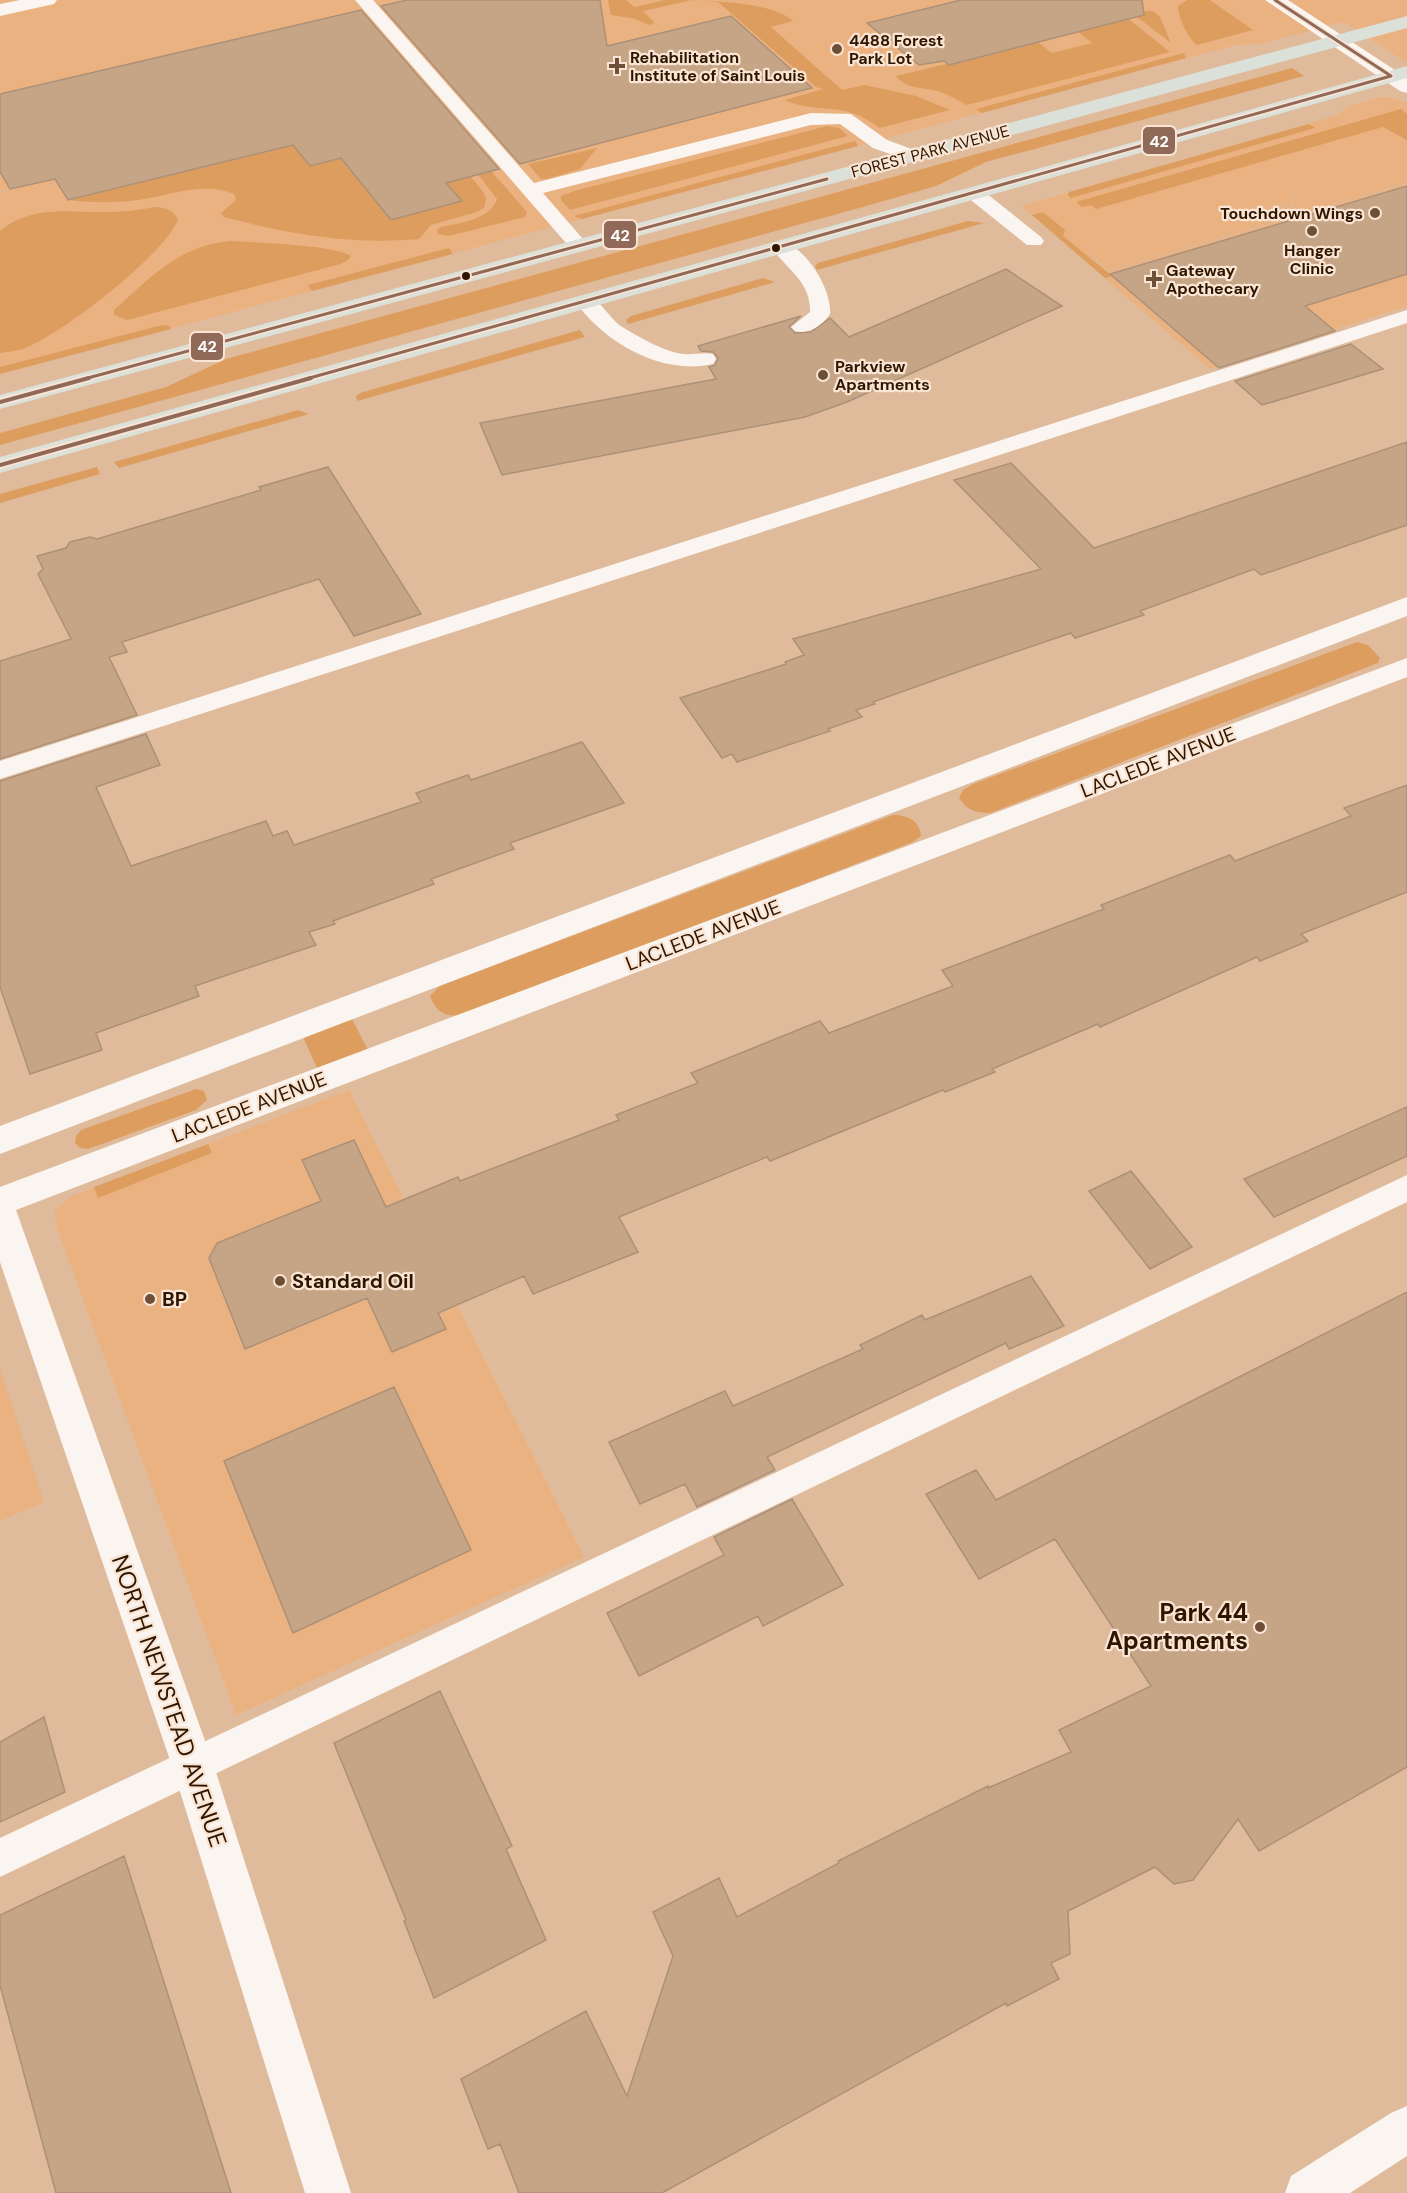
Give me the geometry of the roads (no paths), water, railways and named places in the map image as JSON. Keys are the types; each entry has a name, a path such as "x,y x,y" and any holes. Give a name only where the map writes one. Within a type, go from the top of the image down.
{"main road":[{"name":"FOREST PARK AVENUE","path":"0,402 1407,22"},
{"path":"0,465 974,193 1402,78"}],"street":[{"path":"0,10 47,0"},
{"path":"1275,0 1336,41 1402,78"},
{"path":"0,1140 1407,606"},
{"name":"LACLEDE AVENUE","path":"0,1202 1407,667"},
{"name":"NORTH NEWSTEAD AVENUE","path":"0,1212 193,1766 328,2193"},
{"path":"1308,2193 1407,2129"}],"lane":[{"path":"364,0 579,246"},
{"path":"530,190 811,119 828,117 844,118 880,144 913,156"},
{"path":"672,138 706,145"},
{"path":"596,173 618,152"},
{"path":"974,193 1034,242"},
{"path":"781,247 809,276 822,302 820,314 802,327"},
{"path":"585,301 613,331 651,351 683,361 705,358"},
{"path":"0,770 1407,316"},
{"path":"0,1858 1407,1188"}],"place":[{"name":"4488 Forest Park Lot","path":"837,49"},
{"name":"Rehabilitation Institute of Saint Louis","path":"617,66"},
{"name":"Touchdown Wings","path":"1375,213"},
{"name":"Hanger Clinic","path":"1312,231"},
{"name":"Gateway Apothecary","path":"1154,279"},
{"name":"Parkview Apartments","path":"823,375"},
{"name":"Standard Oil","path":"280,1281"},
{"name":"BP","path":"150,1299"},
{"name":"Park 44 Apartments","path":"1260,1627"}]}
